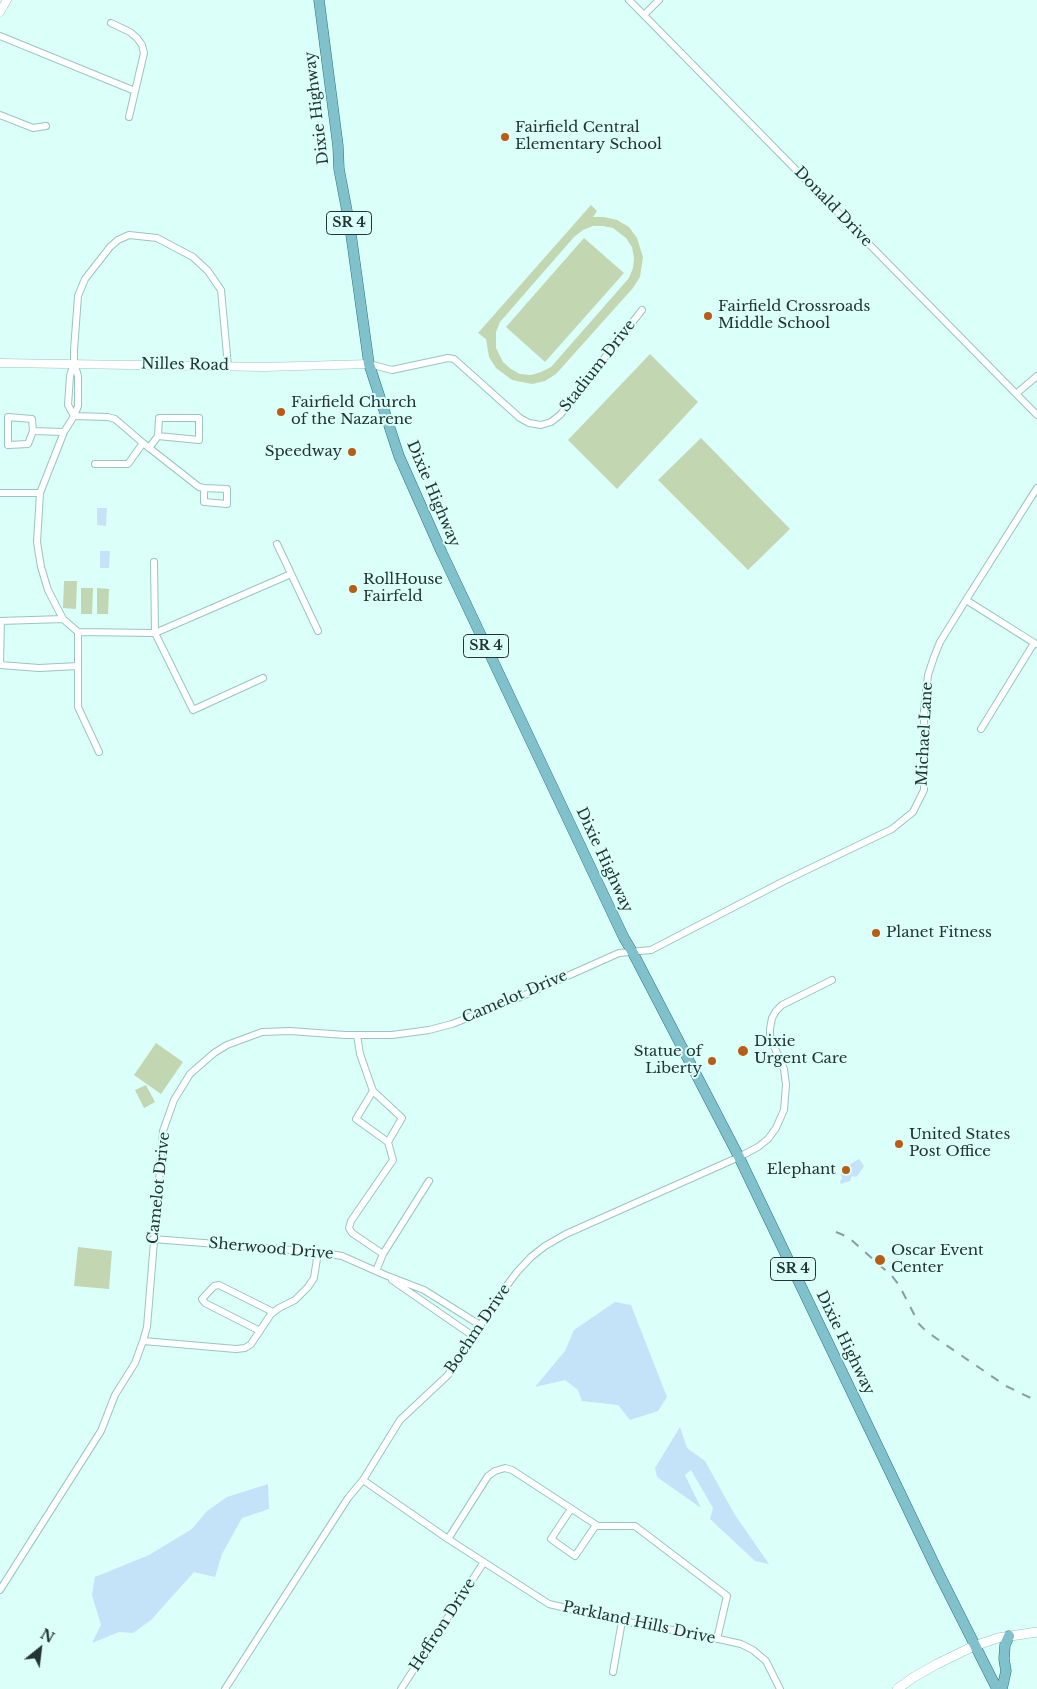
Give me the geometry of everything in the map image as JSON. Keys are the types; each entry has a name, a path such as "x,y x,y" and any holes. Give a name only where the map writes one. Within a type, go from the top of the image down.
{"main road":[{"name":"Dixie Highway","path":"319,0 338,146 339,169 350,227 369,364 392,436 406,472 442,553 618,926 739,1157 974,1646 997,1689"},
{"path":"897,1689 937,1664 974,1646 1009,1636 1037,1632"},
{"path":"1002,1689 1006,1671 1004,1645 1009,1636"}],"street":[{"path":"0,12 7,0"},
{"name":"Donald Drive","path":"629,0 1037,415"},
{"path":"644,15 659,0"},
{"path":"111,23 130,32 137,38 142,45 144,53 129,116"},
{"path":"0,36 134,91"},
{"path":"0,115 33,128 46,126"},
{"path":"74,416 68,405 70,376 74,363 78,296 86,278 110,247 118,240 129,235 157,238 192,257 208,271 221,290 228,366"},
{"name":"Stadium Drive","path":"369,364 392,370 448,358 454,360 520,418 529,423 541,425 551,422 560,415 642,310"},
{"name":"Nilles Road","path":"0,363 274,367 369,364"},
{"path":"1016,393 1037,376"},
{"path":"74,416 64,432 40,493 37,542 41,567 48,590 63,619 78,632 155,633 291,574"},
{"path":"74,416 115,419 199,487 204,488"},
{"path":"8,417 32,419 33,431 28,444 8,445 8,417"},
{"path":"149,448 158,436 158,418 200,418 198,440 158,436"},
{"path":"33,431 64,432"},
{"path":"95,464 128,464 143,443"},
{"name":"Michael Lane","path":"633,953 651,950 784,881 892,829 913,812 924,790 924,710 928,675 940,642 1037,488"},
{"path":"0,493 40,493"},
{"path":"277,544 318,632"},
{"path":"154,562 155,633 192,710 263,678"},
{"path":"966,600 1036,644 981,729"},
{"path":"63,619 0,621 0,665 39,668 78,666"},
{"path":"78,632 78,707 99,752"},
{"name":"Camelot Drive","path":"0,1590 101,1431 115,1395 135,1363 147,1326 163,1131 174,1100 190,1074 220,1049 262,1032 290,1031 392,1035 436,1029 518,998 619,953 633,953"},
{"name":"Boehm Drive","path":"225,1689 348,1498 363,1480 400,1420 448,1375 517,1272 531,1257 545,1246 566,1234 739,1157 758,1147 768,1139 776,1128 784,1110 786,1079 784,1069 770,1037 771,1022 782,1004 832,980"},
{"path":"357,1035 360,1054 373,1091 402,1118 388,1142"},
{"path":"373,1091 356,1120 388,1142 393,1160 351,1221 350,1228 352,1233 383,1254"},
{"path":"376,1271 383,1254 429,1180"},
{"name":"Sherwood Drive","path":"154,1239 318,1252 342,1256 424,1290 480,1325"},
{"path":"143,1341 245,1348 251,1344 273,1312 294,1300 308,1286 314,1278 318,1252"},
{"name":"Sherwood Drive","path":"385,1275 473,1336"},
{"path":"260,1331 205,1303 202,1301 203,1297 214,1286 219,1285 273,1312"},
{"path":"448,1538 488,1476 504,1468 512,1470 598,1526 634,1526 727,1596 717,1639"},
{"name":"Parkland Hills Drive","path":"363,1480 549,1604 622,1621 741,1644 753,1650 766,1661 780,1689"},
{"path":"571,1510 551,1539 575,1556 596,1525"},
{"name":"Heffron Drive","path":"401,1689 484,1562"},
{"path":"613,1672 622,1621"}],"green space":[{"path":"591,205 597,211 593,217 617,220 629,227 637,238 643,257 640,277 633,288 556,374 545,381 532,384 512,380 496,368 489,357 486,339 478,333","holes":["593,226 613,228 626,238 632,247 634,258 629,278 551,367 531,375 520,374 511,369 503,362 496,348 496,332 500,322 574,237 583,230"]},
{"path":"584,238 624,273 545,362 506,327"},
{"path":"650,354 698,402 617,489 568,440"},
{"path":"701,438 790,529 748,570 658,480"},
{"path":"64,581 77,581 76,609 63,608"},
{"path":"81,588 93,588 92,614 81,614"},
{"path":"97,588 109,589 108,614 97,614"},
{"path":"156,1043 183,1062 161,1094 134,1075"},
{"path":"146,1085 155,1102 144,1108 135,1090"},
{"path":"78,1247 112,1251 109,1289 74,1286"}],"water":[{"path":"97,508 107,508 106,526 97,525"},
{"path":"100,551 110,551 109,568 100,568"},
{"path":"859,1159 864,1166 858,1175 856,1177 852,1176 850,1181 841,1184 841,1173 844,1168"},
{"path":"615,1302 631,1305 667,1397 658,1411 630,1420 618,1405 582,1401 578,1390 565,1380 535,1387 565,1351 574,1330"},
{"path":"680,1427 687,1448 705,1461 735,1515 769,1564 755,1561 710,1519 713,1508 691,1470 685,1475 701,1508 657,1477 655,1468"},
{"path":"268,1484 269,1509 242,1518 222,1554 215,1577 194,1572 151,1620 133,1633 119,1632 92,1643 101,1625 92,1595 95,1577 149,1555 192,1529 207,1511 227,1497"}],"railway":[{"path":"836,1232 848,1237 892,1276 899,1285 919,1324 927,1332 1006,1386 1037,1401"}],"place":[{"name":"Fairfield Central Elementary School","path":"505,137"},
{"name":"Fairfield Crossroads Middle School","path":"708,316"},
{"name":"Fairfield Church of the Nazarene","path":"281,412"},
{"name":"Speedway","path":"352,452"},
{"name":"RollHouse Fairfeld","path":"353,589"},
{"name":"Planet Fitness","path":"876,933"},
{"name":"Dixie Urgent Care","path":"743,1051"},
{"name":"Statue of Liberty","path":"712,1061"},
{"name":"United States Post Office","path":"899,1144"},
{"name":"Elephant","path":"846,1170"},
{"name":"Oscar Event Center","path":"880,1260"}]}
